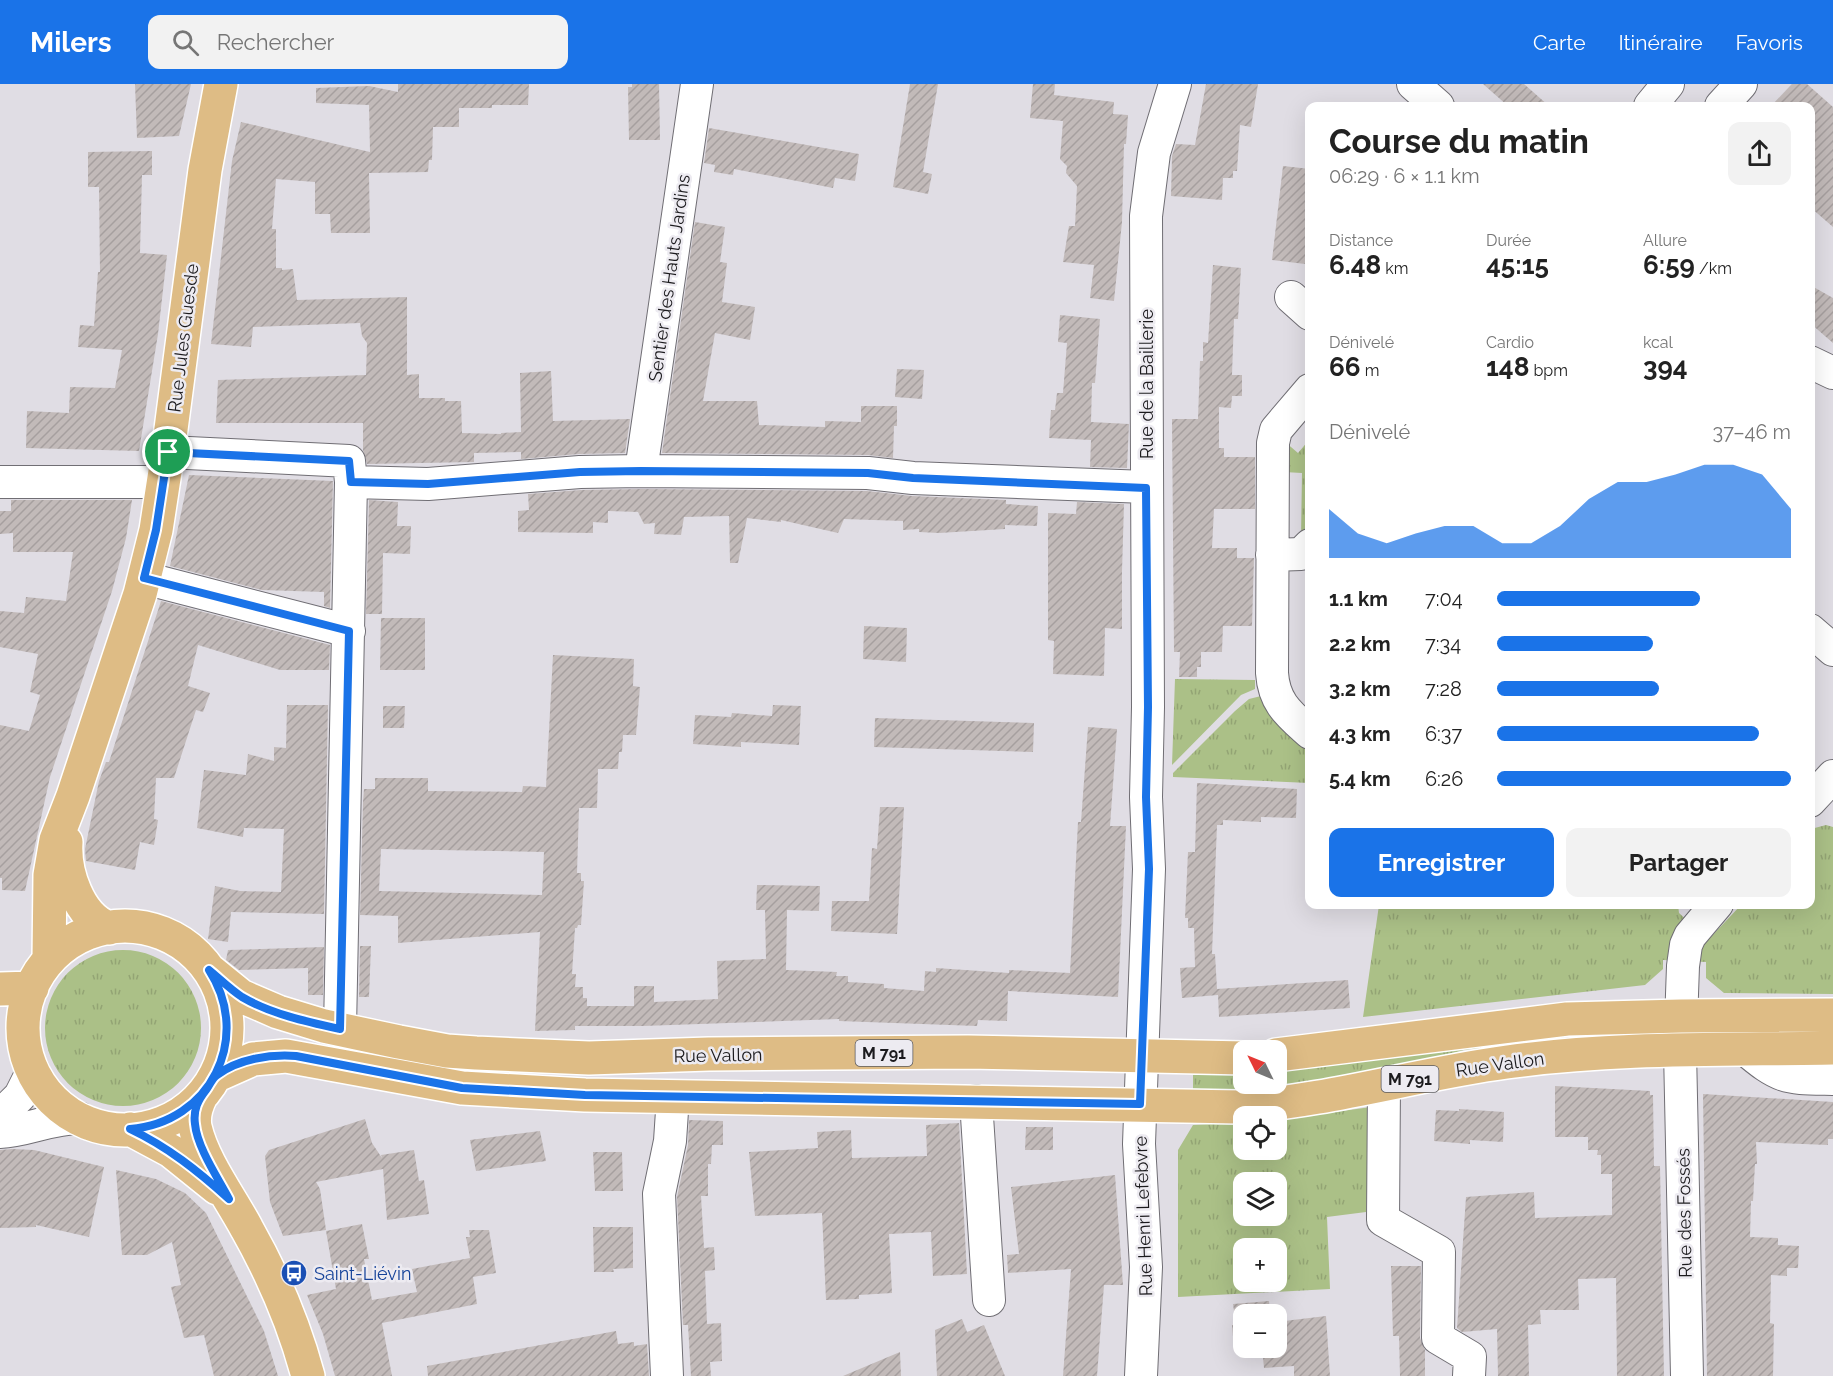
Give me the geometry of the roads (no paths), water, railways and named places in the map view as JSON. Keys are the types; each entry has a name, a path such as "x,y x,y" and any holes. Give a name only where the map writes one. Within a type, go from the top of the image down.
{"main road":[{"name":"Rue Jules Guesde","path":"49,960 50,875 56,840 73,796 144,578 156,530 205,170 221,84"},
{"name":"Rue Jules Guesde","path":"73,796 65,844 68,870 76,893 86,909 100,924 109,928"},
{"path":"29,1060 24,1019 32,988 49,960 74,940 97,930 134,926 165,934 193,952 209,970 223,999 227,1025 224,1051 195,1110 196,1128 203,1149 272,1277 308,1376"},
{"name":"Rue Vallon","path":"209,970 233,990 255,1003 286,1015 340,1029 447,1051 561,1058 968,1052 1233,1058"},
{"path":"0,989 32,988"},
{"name":"M 791","path":"1681,1016 1833,1015"},
{"name":"Rue Vallon","path":"1287,1053 1531,1022 1681,1016"},
{"path":"0,1032 29,1060 42,1086 54,1100 79,1118 104,1127 130,1129 152,1126 172,1118 190,1106 208,1086"},
{"name":"M 791","path":"1680,1051 1833,1048"},
{"name":"Rue Vallon","path":"208,1086 253,1059 286,1056 462,1088 538,1093 1217,1107 1263,1105 1317,1098 1462,1069 1520,1060 1680,1051"},
{"path":"130,1129 152,1139 183,1159 229,1199"}],"street":[{"name":"Sentier des Hauts Jardins","path":"641,471 697,84"},
{"name":"Rue de la Baillerie","path":"1146,216 1142,192 1142,165 1152,84"},
{"name":"Rue de la Baillerie","path":"1143,1055 1149,869 1146,797 1148,707 1146,216 1154,153 1175,84"},
{"path":"1413,84 1433,102"},
{"path":"1653,102 1668,84"},
{"path":"1725,102 1742,84"},
{"path":"1815,364 1833,373"},
{"path":"1305,396 1276,430 1273,443 1272,555 1273,685 1278,701 1305,727"},
{"path":"0,482 166,467 349,461 351,482 349,631 340,1029"},
{"path":"351,482 428,484 580,472 641,471 868,473 913,478 1146,488"},
{"path":"1272,555 1301,554 1305,550"},
{"path":"144,578 349,631"},
{"path":"1815,634 1833,650"},
{"name":"Rue des Fossés","path":"1687,1376 1681,1016 1686,945 1695,929 1712,909"},
{"path":"1745,1049 1765,1067 1785,1076 1833,1079"},
{"name":"Rue Henri Lefebvre","path":"1141,1376 1146,1267 1139,1144 1143,1055"},
{"path":"0,1116 20,1096 29,1060"},
{"path":"1384,1084 1383,1220 1439,1252 1438,1338 1470,1357 1469,1376"},
{"path":"666,1376 659,1194 670,1141 673,1096"},
{"path":"976,1101 989,1300"},
{"path":"0,1131 16,1130 60,1118 79,1118"}],"place":[{"name":"Saint-Liévin","path":"294,1273"}]}
